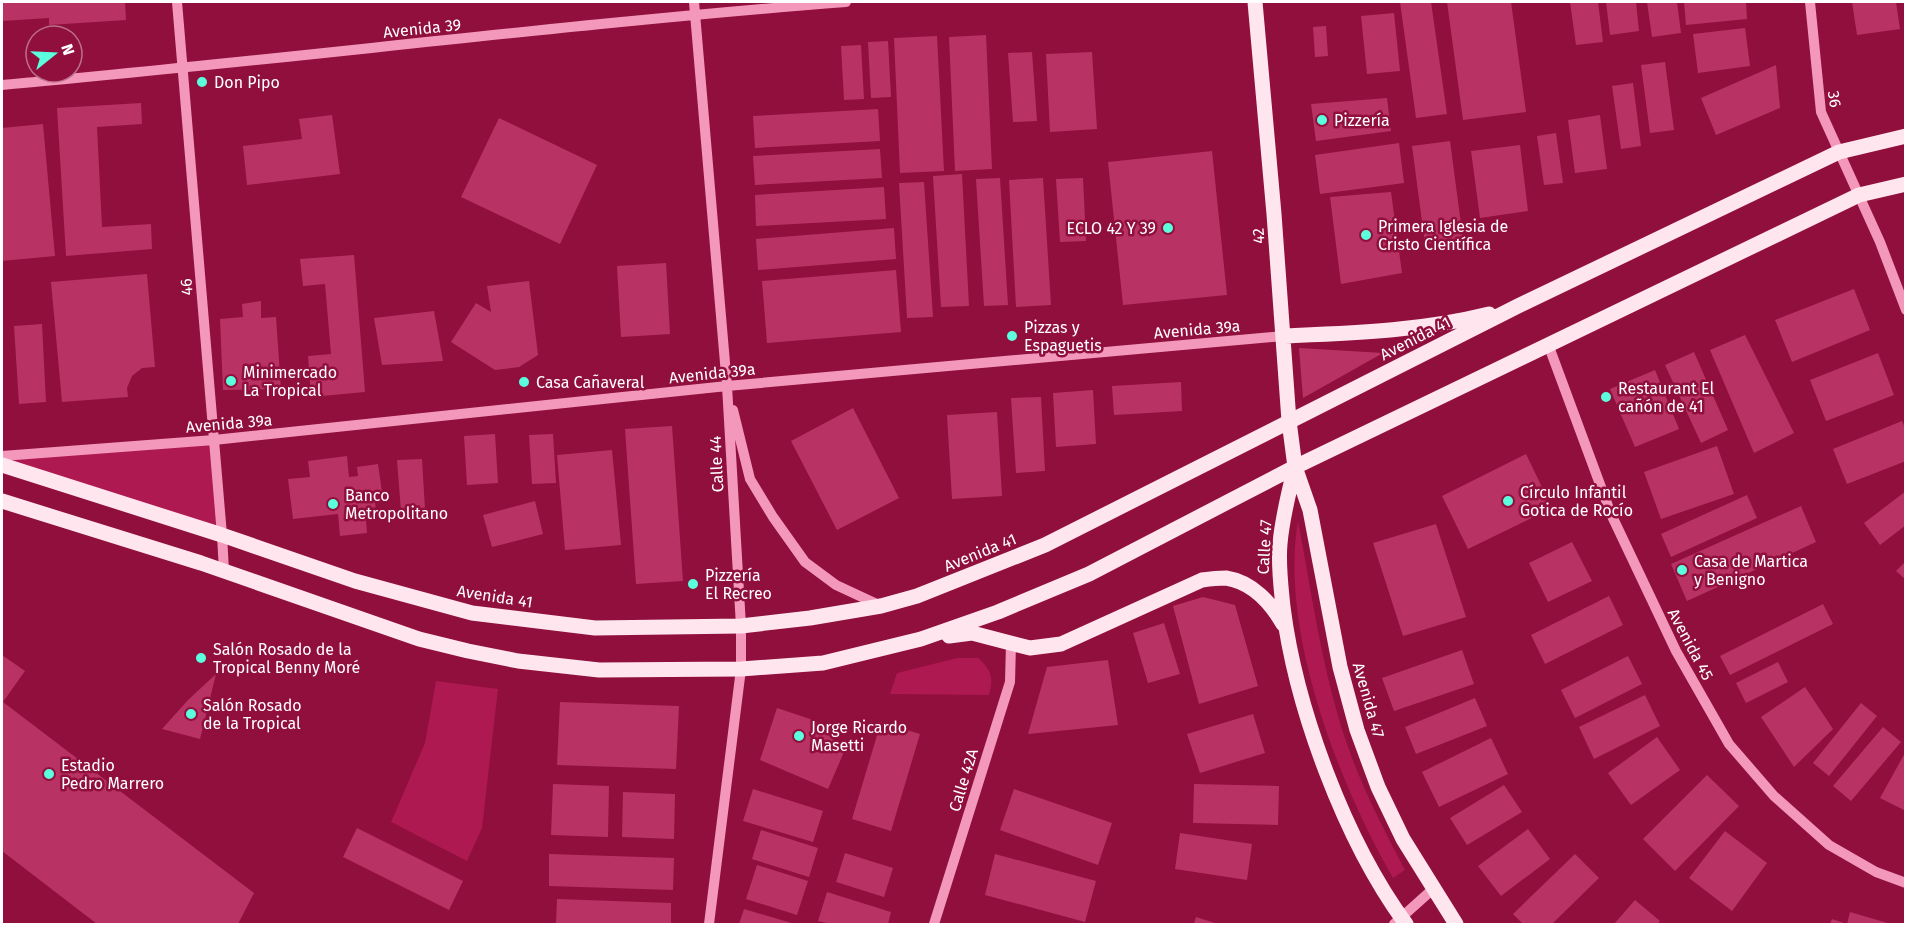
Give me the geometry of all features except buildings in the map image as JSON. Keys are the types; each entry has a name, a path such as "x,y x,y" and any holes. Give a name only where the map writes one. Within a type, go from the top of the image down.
{"main road":[{"name":"42","path":"1255,2 1289,421 1295,468"},
{"name":"Avenida 41","path":"2,465 355,580 472,613 595,628 741,626 810,618 881,606 917,596 1045,545 1518,306 1839,152 1905,136"},
{"path":"2,501 224,571 419,639 518,661 599,670 741,669 823,663 921,639 998,612 1089,573 1295,468 1859,195 1905,184"},
{"path":"1283,336 1357,334 1420,328 1460,321 1518,306"},
{"name":"Calle 47","path":"1286,629 1280,576 1280,544 1295,468"},
{"name":"Avenida 47","path":"1295,468 1310,510 1340,667 1357,730 1378,787 1402,839 1456,924"},
{"path":"921,639 972,633 1030,648 1061,644 1202,580 1226,578 1245,585 1268,601 1286,629 1310,726 1329,778 1354,835 1400,922"}],"street":[{"name":"46","path":"177,2 224,571"},
{"name":"Calle 44","path":"694,2 727,386 741,626 741,669 709,924"},
{"name":"Avenida 39","path":"2,85 184,69 695,14 846,2"},
{"name":"36","path":"1810,2 1821,112 1880,242 1905,310"},
{"name":"Avenida 39a","path":"2,456 214,440 727,386 1283,336"},
{"name":"Avenida 45","path":"1548,344 1611,514 1676,651 1730,744 1774,796 1830,845 1876,873 1905,883"},
{"path":"727,386 750,479 773,518 805,562 836,585 881,606"},
{"name":"Calle 42A","path":"934,924 1010,682 1011,644"},
{"path":"1400,922 1432,889"}],"shaded area":[{"path":"214,440 222,535 2,465 2,456"},
{"path":"1298,521 1318,632 1338,714 1365,791 1405,870 1393,878 1353,798 1334,753 1305,658 1297,610 1294,564"},
{"path":"957,658 978,658 986,666 991,679 989,695 890,694 897,673"},
{"path":"436,681 498,689 482,828 467,861 391,822 425,743"}],"place":[{"name":"Don Pipo","path":"202,82"},
{"name":"Pizzería","path":"1322,120"},
{"name":"ECLO 42 Y 39","path":"1168,228"},
{"name":"Primera Iglesia de Cristo Científica","path":"1366,235"},
{"name":"Pizzas y Espaguetis","path":"1012,336"},
{"name":"Minimercado La Tropical","path":"231,381"},
{"name":"Casa Cañaveral","path":"524,382"},
{"name":"Restaurant El cañón de 41","path":"1606,397"},
{"name":"Círculo Infantil Gotica de Rocío","path":"1508,501"},
{"name":"Banco Metropolitano","path":"333,504"},
{"name":"Casa de Martica y Benigno","path":"1682,570"},
{"name":"Pizzería El Recreo","path":"693,584"},
{"name":"Salón Rosado de la Tropical Benny Moré","path":"201,658"},
{"name":"Salón Rosado de la Tropical","path":"191,714"},
{"name":"Jorge Ricardo Masetti","path":"799,736"},
{"name":"Estadio Pedro Marrero","path":"49,774"}]}
